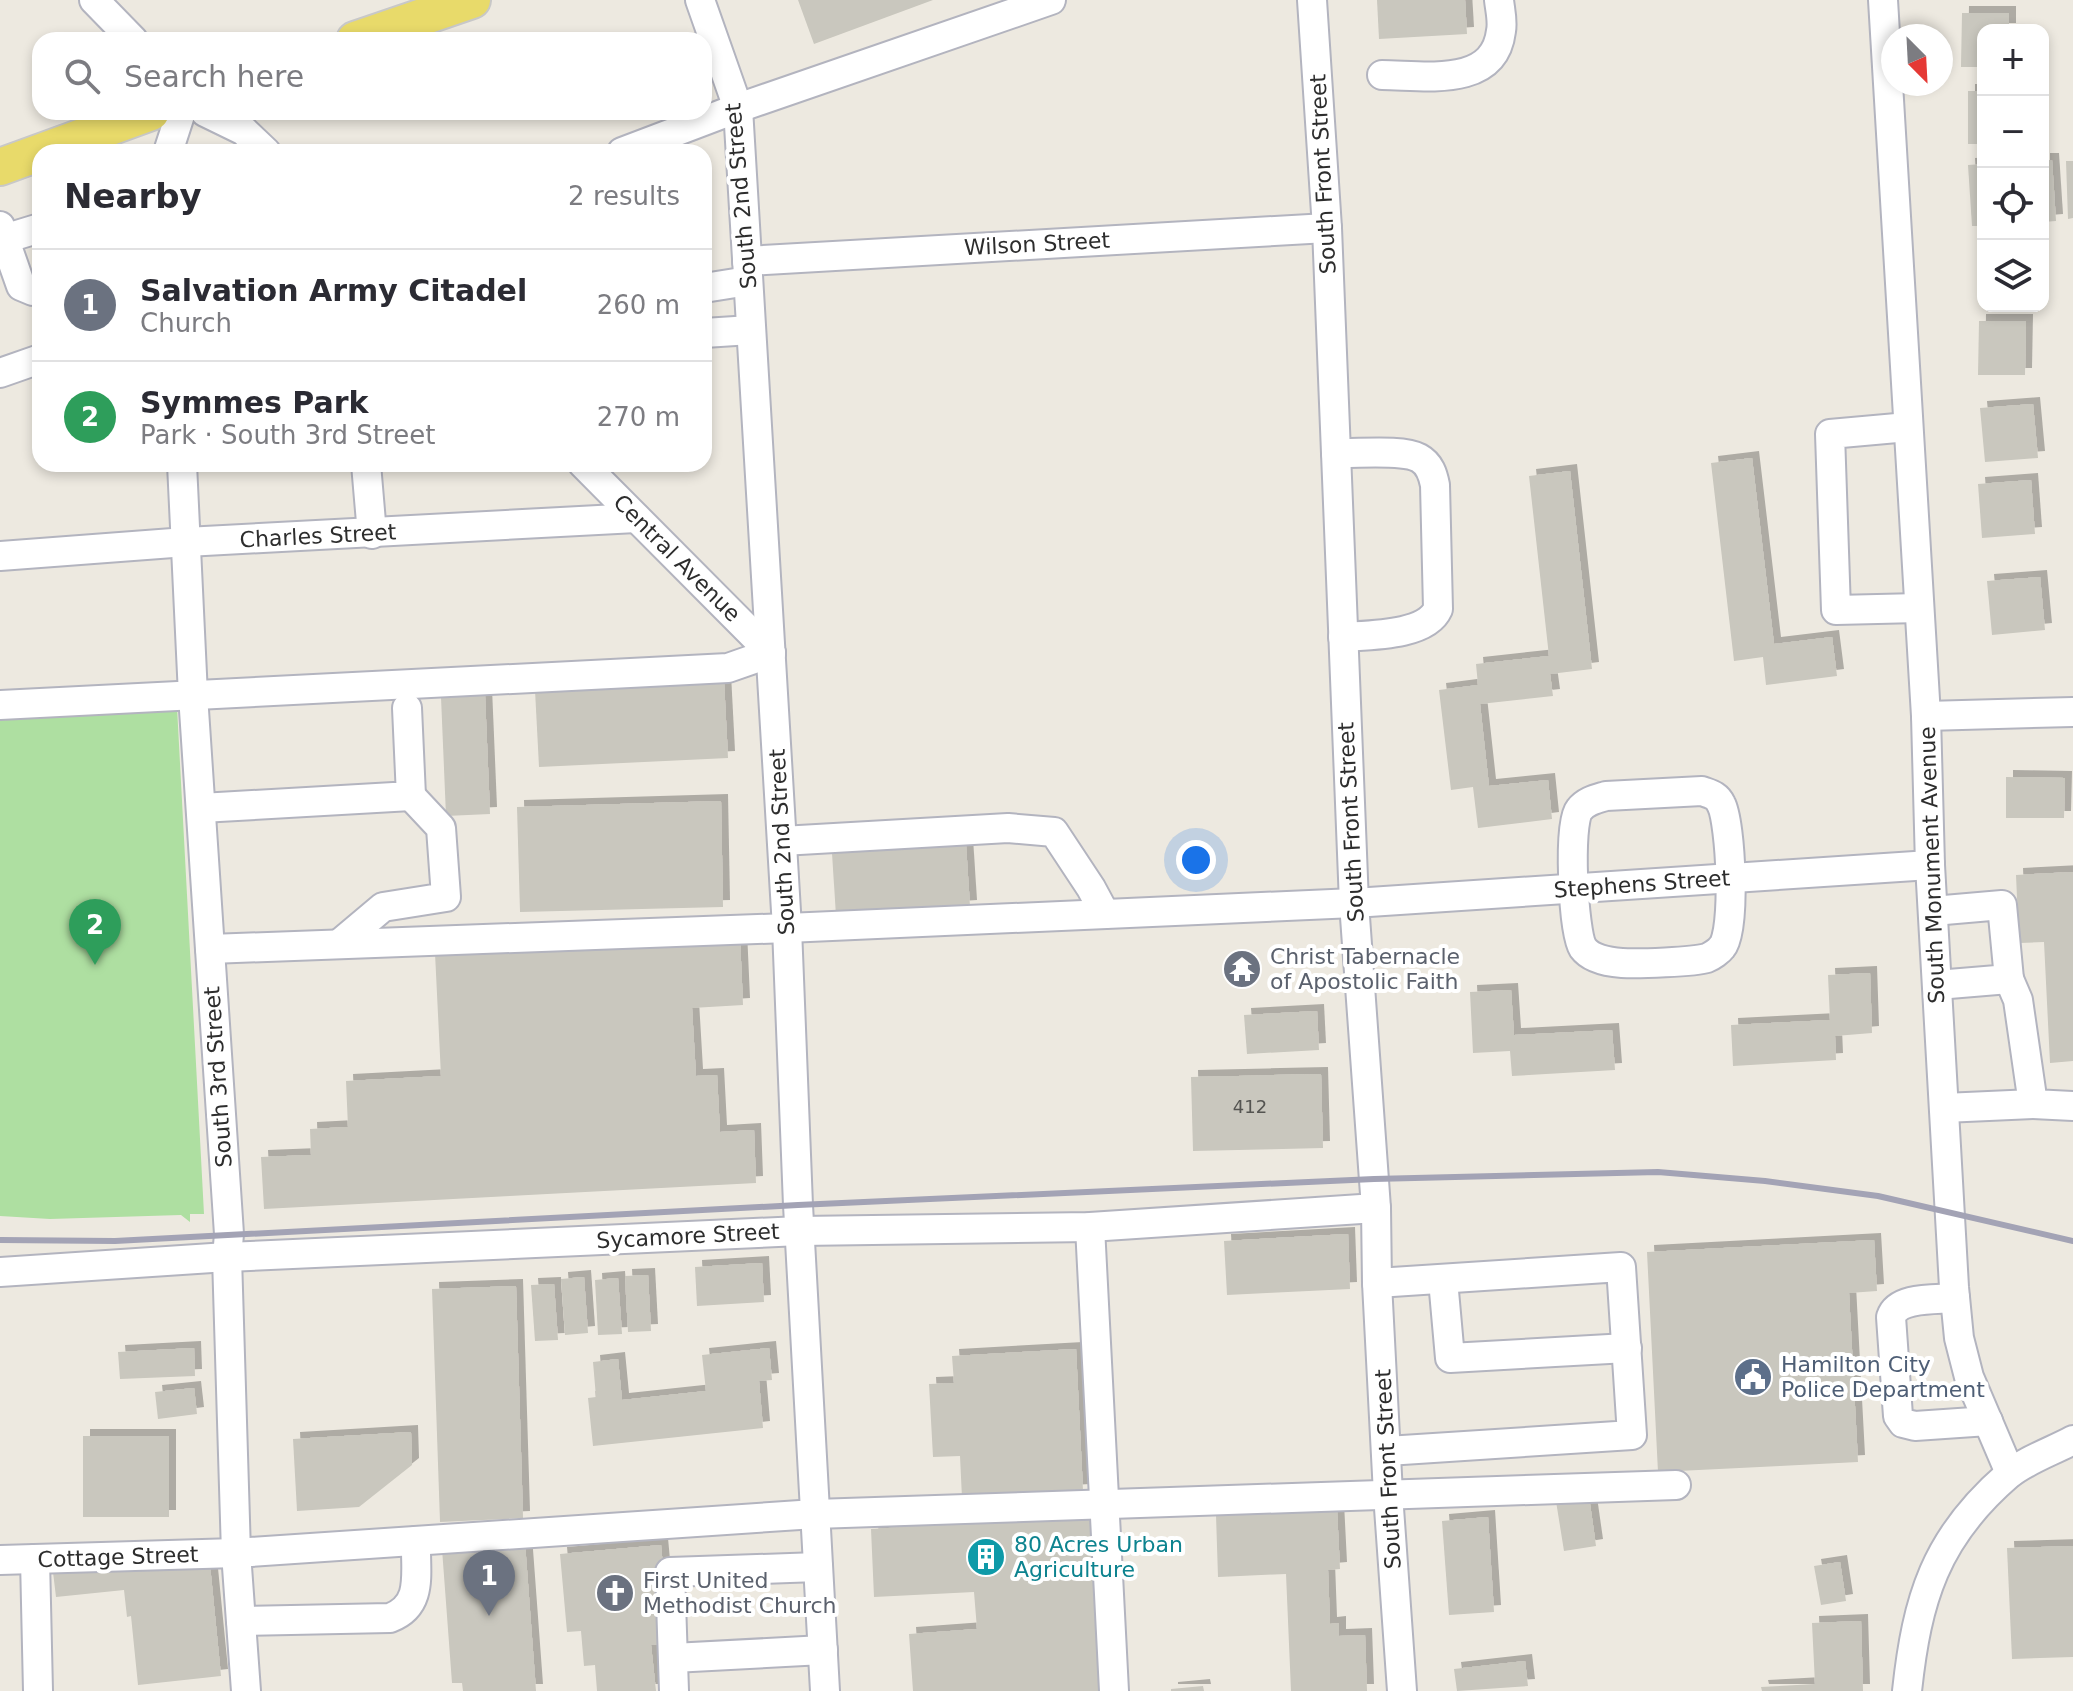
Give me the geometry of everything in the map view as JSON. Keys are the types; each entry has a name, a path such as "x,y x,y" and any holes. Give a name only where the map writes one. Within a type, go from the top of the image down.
{"main road":[{"path":"378,32 472,0"},
{"path":"63,144 129,120"},
{"path":"0,167 32,155"}],"street":[{"path":"94,0 125,32"},
{"name":"South 2nd Street","path":"700,0 711,32"},
{"path":"712,118 1051,0"},
{"name":"South Front Street","path":"1312,0 1327,228 1354,903 1376,1208 1388,1494 1402,1691"},
{"path":"1382,75 1461,75 1486,64 1498,45 1502,30 1499,0"},
{"name":"South Monument Avenue","path":"1883,0 1926,716 1930,865 1955,1298 1969,1377 2010,1473"},
{"name":"South 2nd Street","path":"712,34 738,108 787,928 825,1691"},
{"path":"171,144 178,120"},
{"path":"221,120 244,131 258,144"},
{"path":"643,144 706,120"},
{"name":"Wilson Street","path":"712,285 748,271 1327,228"},
{"path":"32,229 2,232 21,286 32,288"},
{"path":"712,332 751,330"},
{"path":"0,373 32,362"},
{"path":"1908,427 1830,434 1836,610 1919,608"},
{"path":"1336,453 1403,455 1420,459 1431,470 1435,485 1438,609 1435,615 1421,626 1343,637"},
{"name":"South 3rd Street","path":"182,472 193,695 229,1234 227,1257 236,1553 246,1691"},
{"path":"367,472 372,534"},
{"name":"Central Avenue","path":"591,472 771,653"},
{"name":"Charles Street","path":"0,556 186,542 636,518"},
{"path":"0,705 728,668 771,653"},
{"path":"339,944 383,907 446,897 441,828 411,796 407,708"},
{"path":"1926,716 2073,712"},
{"path":"1702,791 1716,796 1725,816 1730,878 1730,929 1724,946 1709,958 1623,963 1603,961 1584,949 1576,925 1573,829 1578,811 1593,799 1606,796 1702,791"},
{"path":"201,808 411,796"},
{"path":"782,841 1008,828 1054,832 1105,914"},
{"name":"Stephens Street","path":"210,949 1354,903 1930,865"},
{"path":"1933,911 2002,905 2009,979 2018,1000 2033,1104"},
{"path":"1937,985 2009,979"},
{"path":"1944,1108 2033,1104 2073,1106"},
{"name":"Sycamore Street","path":"0,1272 227,1257 800,1231 1090,1227 1376,1208"},
{"path":"1090,1227 1114,1691"},
{"path":"1377,1283 1621,1267 1627,1348 1632,1435 1387,1451"},
{"path":"1443,1280 1450,1358 1627,1348"},
{"path":"1955,1298 1903,1304 1893,1311 1898,1416 1903,1423 1915,1426 1988,1421"},
{"path":"1907,1691 1917,1616 1945,1549 1963,1522 2010,1473 2073,1440"},
{"name":"Cottage Street","path":"0,1560 236,1553 815,1514 1676,1485"},
{"path":"241,1621 390,1618 405,1612 414,1597 416,1541"},
{"path":"35,1559 38,1691"},
{"path":"674,1691 670,1572 818,1567"},
{"path":"673,1658 823,1650"}],"green space":[{"path":"177,707 204,1214 190,1214 190,1222 181,1215 50,1219 0,1216 0,716"}],"building":[{"path":"798,0 933,0 814,44"},
{"path":"1377,0 1465,0 1467,34 1379,39"},
{"path":"1962,13 2009,13 2009,24 1977,24 1977,67 1961,67"},
{"path":"1968,91 1977,91 1977,144 1968,144"},
{"path":"2049,160 2052,160 2056,221 2049,222"},
{"path":"2066,161 2073,161 2073,218 2068,219"},
{"path":"1977,164 1977,226 1972,226 1968,165"},
{"path":"1979,321 2026,321 2025,375 1978,375"},
{"path":"2033,404 2038,458 1985,462 1980,408"},
{"path":"1752,458 1774,644 1832,637 1837,676 1766,685 1763,657 1734,661 1711,463"},
{"path":"1570,471 1592,669 1550,674 1553,696 1480,704 1489,786 1548,780 1552,819 1478,828 1473,787 1451,790 1439,690 1478,685 1476,664 1549,656 1529,476"},
{"path":"2031,480 2035,534 1982,538 1978,484"},
{"path":"2040,577 2045,630 1992,635 1987,581"},
{"path":"724,681 728,758 539,767 535,690"},
{"path":"485,695 490,814 446,816 441,697"},
{"path":"2006,777 2065,778 2064,818 2006,818"},
{"path":"721,801 723,907 520,912 517,807"},
{"path":"966,845 970,907 836,916 832,853"},
{"path":"2073,872 2073,1061 2050,1063 2044,942 2019,943 2016,875"},
{"path":"740,938 743,1005 692,1008 696,1076 717,1075 720,1132 754,1130 756,1183 264,1209 261,1157 311,1155 310,1129 348,1127 346,1081 441,1076 435,953"},
{"path":"1870,973 1872,1033 1835,1036 1836,1060 1733,1066 1731,1025 1830,1020 1828,975"},
{"path":"1511,990 1514,1035 1612,1030 1615,1070 1512,1076 1510,1051 1473,1053 1470,992"},
{"path":"1317,1011 1319,1050 1247,1054 1244,1015"},
{"path":"1321,1074 1323,1148 1193,1151 1191,1077"},
{"path":"1348,1234 1350,1289 1227,1295 1224,1241"},
{"name":"Hamilton City Police Department","path":"1874,1240 1877,1291 1849,1293 1858,1462 1658,1472 1647,1252"},
{"path":"762,1263 764,1302 697,1306 695,1267"},
{"path":"648,1275 651,1331 628,1332 625,1276"},
{"path":"584,1277 588,1333 565,1335 561,1279"},
{"path":"618,1278 622,1334 598,1335 595,1280"},
{"path":"554,1284 558,1340 535,1341 531,1285"},
{"path":"516,1286 523,1518 440,1522 432,1289"},
{"path":"194,1348 195,1376 120,1379 118,1352"},
{"path":"769,1348 772,1380 759,1381 763,1428 593,1446 588,1398 596,1397 593,1362 618,1359 622,1400 706,1391 702,1355"},
{"path":"1076,1349 1083,1491 962,1498 960,1456 933,1457 929,1384 954,1383 952,1356"},
{"path":"194,1388 197,1414 158,1419 155,1392"},
{"path":"411,1432 412,1465 359,1507 297,1511 293,1439"},
{"path":"83,1436 169,1436 169,1517 83,1517"},
{"path":"1588,1490 1596,1546 1564,1551 1555,1495"},
{"path":"1337,1510 1340,1569 1328,1570 1330,1624 1339,1623 1339,1636 1365,1635 1367,1691 1291,1691 1286,1574 1218,1577 1216,1515"},
{"path":"1097,1516 1101,1584 1094,1584 1101,1691 913,1691 909,1634 977,1629 974,1592 874,1597 871,1529"},
{"path":"1488,1517 1494,1612 1449,1615 1442,1521"},
{"path":"525,1543 536,1691 463,1691 462,1683 452,1683 442,1549"},
{"name":"First United Methodist Church","path":"661,1545 670,1643 651,1645 656,1691 597,1691 595,1665 584,1666 581,1631 567,1632 560,1554"},
{"path":"2073,1546 2073,1657 2012,1659 2007,1548"},
{"path":"209,1555 221,1676 138,1685 131,1616 127,1617 124,1590 56,1597 53,1572"},
{"path":"1840,1562 1846,1601 1821,1605 1814,1566"},
{"path":"1861,1621 1863,1691 1762,1691 1761,1687 1815,1684 1812,1623"},
{"path":"1525,1661 1528,1686 1457,1691 1454,1669"},
{"path":"1203,1686 1204,1691 1171,1691 1171,1689"}],"railway":[{"path":"0,1240 115,1241 1374,1179 1658,1172 1765,1181 1878,1196 2073,1241"}],"place":[{"name":"Symmes Park","path":"95,965"},
{"name":"Christ Tabernacle of Apostolic Faith","path":"1242,969"},
{"name":"Hamilton City Police Department","path":"1753,1377"},
{"name":"80 Acres Urban Agriculture","path":"986,1557"},
{"name":"First United Methodist Church","path":"615,1593"},
{"name":"Salvation Army Citadel","path":"489,1616"}]}
